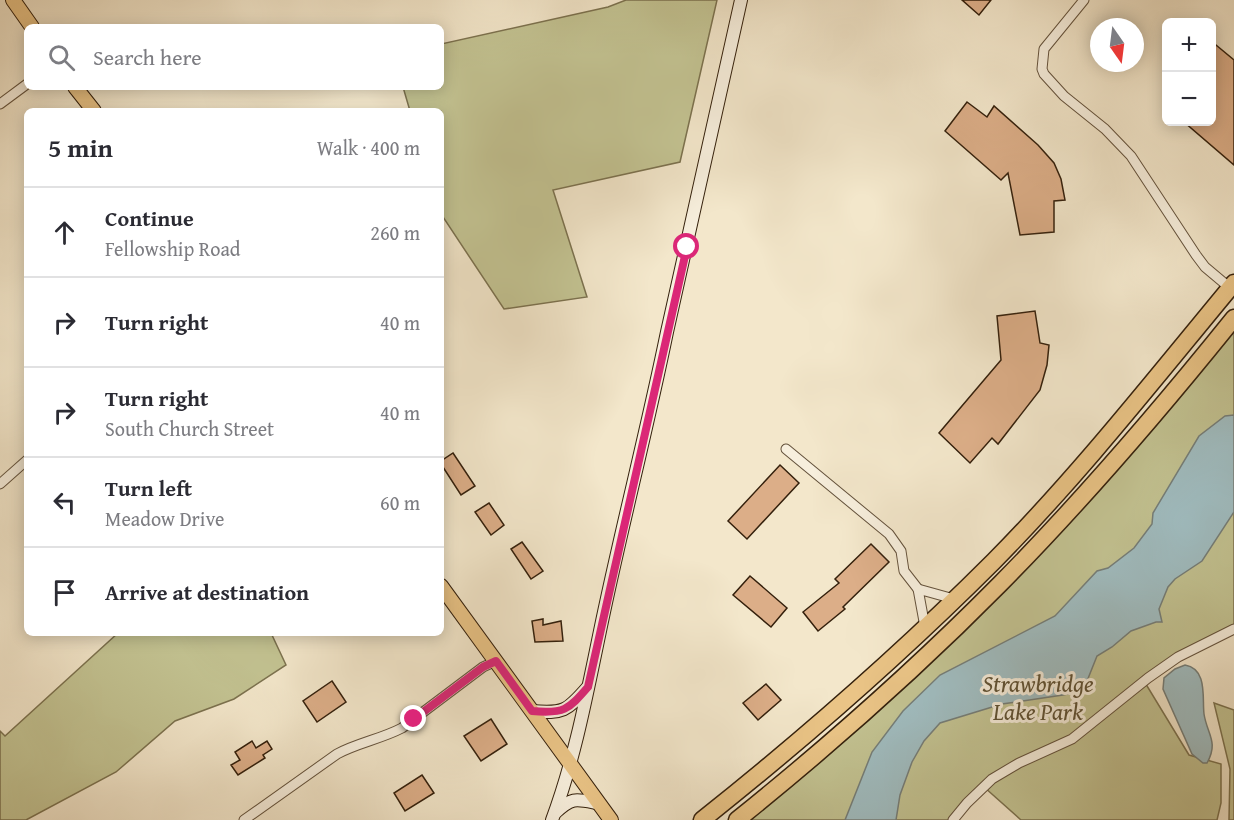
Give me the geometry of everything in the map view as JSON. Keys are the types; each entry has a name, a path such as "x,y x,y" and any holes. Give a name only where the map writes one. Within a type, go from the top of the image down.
{"highway":[{"path":"702,820 822,721 926,627 1009,544 1111,432 1232,286"},
{"path":"737,820 826,747 905,676 1001,583 1116,459 1234,318"}],"main road":[{"path":"13,0 30,24"},
{"path":"77,90 92,108"},
{"path":"444,590 611,820"}],"street":[{"path":"554,817 570,764 588,687 741,0"},
{"path":"1084,0 1044,49 1042,69 1044,74 1064,96 1105,129 1131,156 1205,267 1232,286"},
{"path":"0,104 24,86"},
{"path":"786,449 889,534 901,551 904,571 918,590 926,627"},
{"path":"0,484 24,463"},
{"path":"918,590 954,599"},
{"path":"953,820 992,779 1019,763 1072,739 1152,675 1187,651 1234,628"},
{"path":"244,820 337,754 395,731 483,667 496,661"},
{"path":"532,711 561,712 570,708 588,687"},
{"path":"554,817 567,802 580,800 597,803"}],"green space":[{"path":"626,0 717,0 680,162 553,190 587,297 504,309 444,219 444,108 409,108 404,90 444,90 444,43 608,7"},
{"name":"Strawbridge Lake Park","path":"1234,318 1234,630 1144,681 1189,755 1221,764 1221,803 1217,820 1021,820 984,787 954,820 750,820 745,814 972,612"},
{"path":"115,636 272,636 286,665 234,699 175,721 116,772 26,820 0,820 0,731 5,736"},
{"path":"1214,703 1234,710 1234,820 1229,820 1230,769"}],"water":[{"path":"1234,415 1234,512 1202,561 1175,579 1168,587 1159,609 1162,622 1131,631 1097,656 1085,686 1080,691 1002,704 940,723 924,741 912,762 900,795 896,820 845,820 872,752 903,711 940,675 1055,616 1097,571 1108,568 1134,548 1152,524 1153,513 1199,436 1225,416"},
{"path":"1185,665 1197,672 1201,678 1205,721 1212,744 1207,763 1203,763 1192,754 1163,689 1164,678 1175,669"}],"building":[{"path":"962,0 991,0 979,15"},
{"path":"1216,45 1234,60 1234,165 1189,126 1216,126"},
{"path":"967,102 987,117 994,106 1038,145 1054,163 1061,179 1065,200 1054,201 1054,232 1020,235 1008,173 1001,180 945,131"},
{"path":"1035,311 1040,343 1049,345 1047,365 1040,390 998,444 992,438 970,463 939,433 1001,360 997,316"},
{"path":"453,453 475,486 461,495 444,469 444,459"},
{"path":"780,465 799,483 747,539 728,521"},
{"path":"489,503 504,525 491,535 475,512"},
{"path":"522,542 543,571 531,579 511,549"},
{"path":"871,544 889,562 843,607 845,609 818,631 803,612 839,583 835,579"},
{"path":"750,576 787,608 771,627 733,595"},
{"path":"543,619 543,625 561,621 563,641 535,642 532,621"},
{"path":"332,681 346,702 317,722 303,701"},
{"path":"766,684 781,700 758,720 743,703"},
{"path":"491,719 507,744 481,761 464,736"},
{"path":"252,741 256,748 267,741 272,749 263,755 265,758 238,775 231,765 240,760 235,752"},
{"path":"422,775 434,793 405,811 394,793"}],"route":[{"path":"414,719 483,667 496,661 532,711 561,712 570,708 588,687 687,247"}]}
